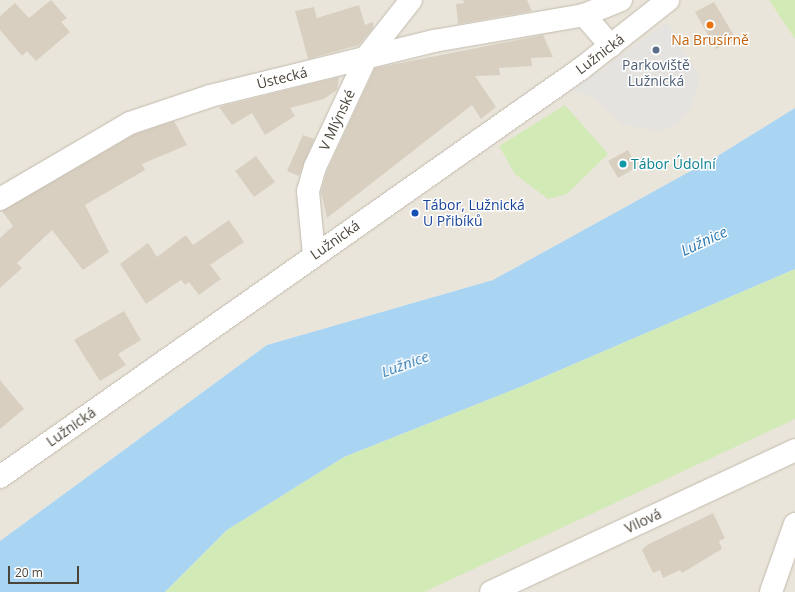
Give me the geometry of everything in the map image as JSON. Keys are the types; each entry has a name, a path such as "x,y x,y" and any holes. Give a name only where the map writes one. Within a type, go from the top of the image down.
{"street":[{"name":"V Mlýnské","path":"314,255 308,191 315,168 367,56 411,0"},
{"name":"Ústecká","path":"0,199 130,123 210,96 367,56 584,15 622,0"},
{"name":"Lužnická","path":"0,477 611,46 668,0"},
{"path":"584,15 611,46"},
{"name":"Vilová","path":"491,592 795,450"},
{"path":"771,592 795,524"}],"shaded area":[{"path":"0,0 795,0 795,108 716,157 493,280 267,345 0,541"},
{"name":"Parkoviště Lužnická","path":"667,22 700,78 691,108 678,123 661,131 624,125 590,95 572,91"},
{"path":"795,396 795,592 165,592"}],"green space":[{"path":"769,0 795,0 795,39"},
{"path":"565,105 608,154 567,194 548,199 515,174 499,146"},
{"path":"795,269 795,419 424,592 165,592 227,530 344,457 525,385"}],"water":[{"name":"Lužnice","path":"795,108 795,269 525,385 344,457 227,530 165,592 0,592 0,541 267,345 493,280 716,157"}],"building":[{"path":"51,0 67,18 61,22 70,32 36,61 27,51 22,56 0,30 0,16 15,3 29,18"},
{"path":"463,0 527,0 532,11 458,24 456,4 464,3"},
{"path":"714,2 736,39 716,49 695,12"},
{"path":"359,5 365,25 373,22 373,28 359,45 308,59 295,11 314,7 317,18"},
{"path":"543,35 553,57 531,58 532,66 499,68 500,75 475,76 496,107 481,119 472,105 327,218 321,192 327,171 375,68"},
{"path":"339,77 337,90 324,99 290,108 295,116 265,135 252,113 232,125 219,107"},
{"path":"174,121 187,145 142,164 145,170 85,205 109,252 83,270 52,230 17,263 22,268 0,288 0,238 13,226 2,211 135,134"},
{"path":"303,135 314,139 299,176 287,171"},
{"name":"Tábor Údolní","path":"628,150 637,167 618,178 608,161"},
{"path":"256,156 275,182 254,197 235,171"},
{"path":"229,220 244,242 210,265 221,279 199,295 189,282 185,285 181,280 146,304 120,264 148,243 157,257 186,235 193,245"},
{"path":"124,311 141,340 118,354 126,365 100,381 74,340"},
{"path":"0,380 24,409 0,429"},
{"path":"713,513 725,538 719,541 722,549 682,573 680,570 663,578 660,570 653,573 642,550 647,545"}],"place":[{"name":"Na Brusírně","path":"710,25"},
{"name":"Parkoviště Lužnická","path":"656,50"},
{"name":"Tábor Údolní","path":"623,164"},
{"name":"Tábor, Lužnická U Přibíků","path":"415,213"}]}
